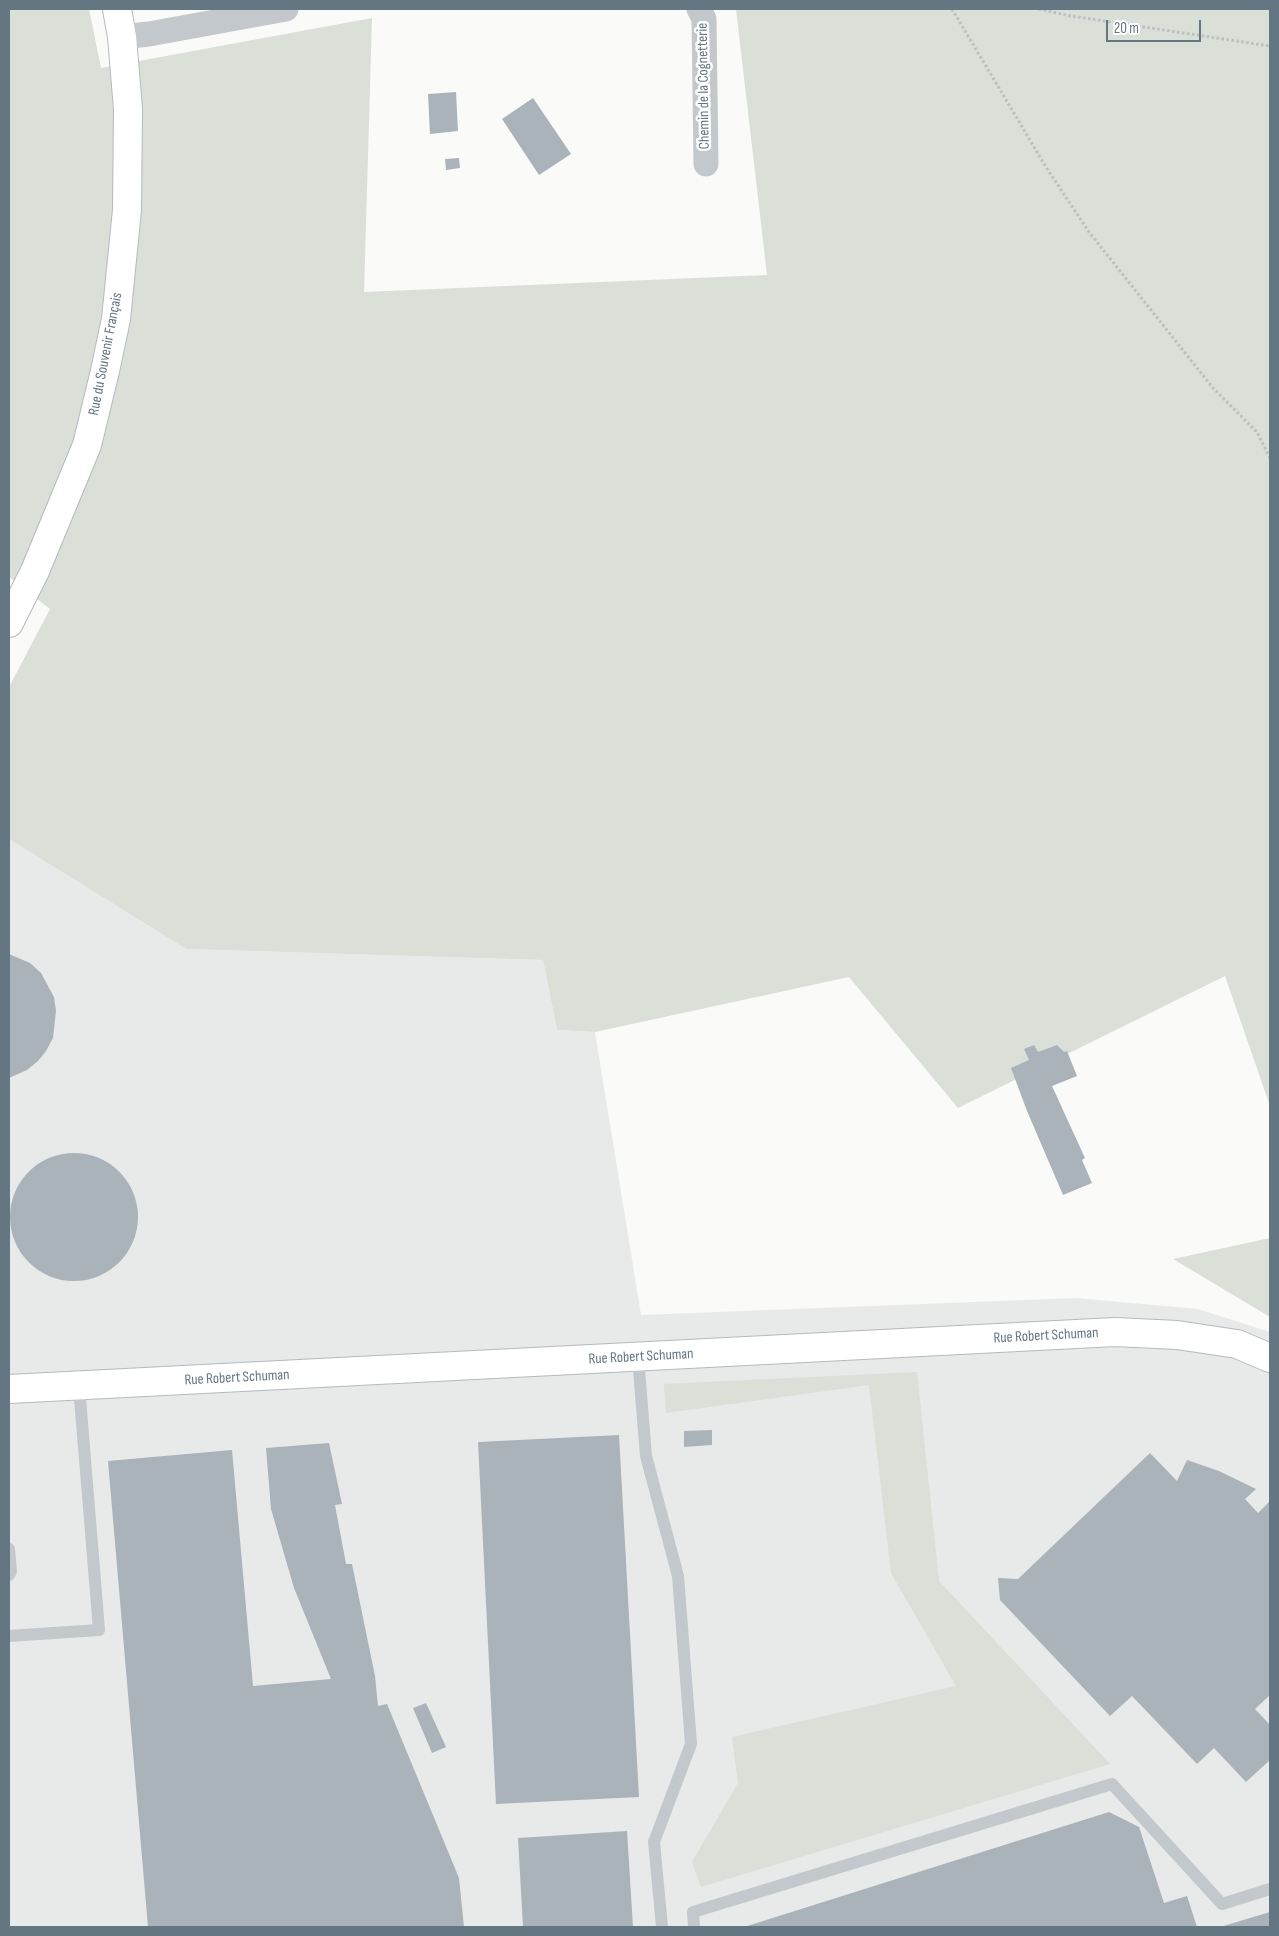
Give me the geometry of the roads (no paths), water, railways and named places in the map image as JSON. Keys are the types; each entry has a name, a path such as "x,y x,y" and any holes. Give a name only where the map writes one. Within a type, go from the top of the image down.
{"street":[{"name":"Rue du Souvenir Français","path":"13,606 60,514 87,446 116,319 127,210 128,109 122,37 117,9"},
{"path":"122,37 286,9"},
{"name":"Chemin de la Cognetterie","path":"699,9 704,19 706,164"},
{"name":"Rue Robert Schuman","path":"9,1389 1115,1332 1176,1335 1236,1344 1270,1358"}],"lane":[{"path":"638,1357 646,1456 678,1576 691,1744 654,1842 662,1927"},
{"path":"9,1636 100,1630 79,1386"},
{"path":"9,1549 11,1571 9,1575"},
{"path":"694,1927 693,1912 1112,1784 1222,1904 1270,1889"}]}
